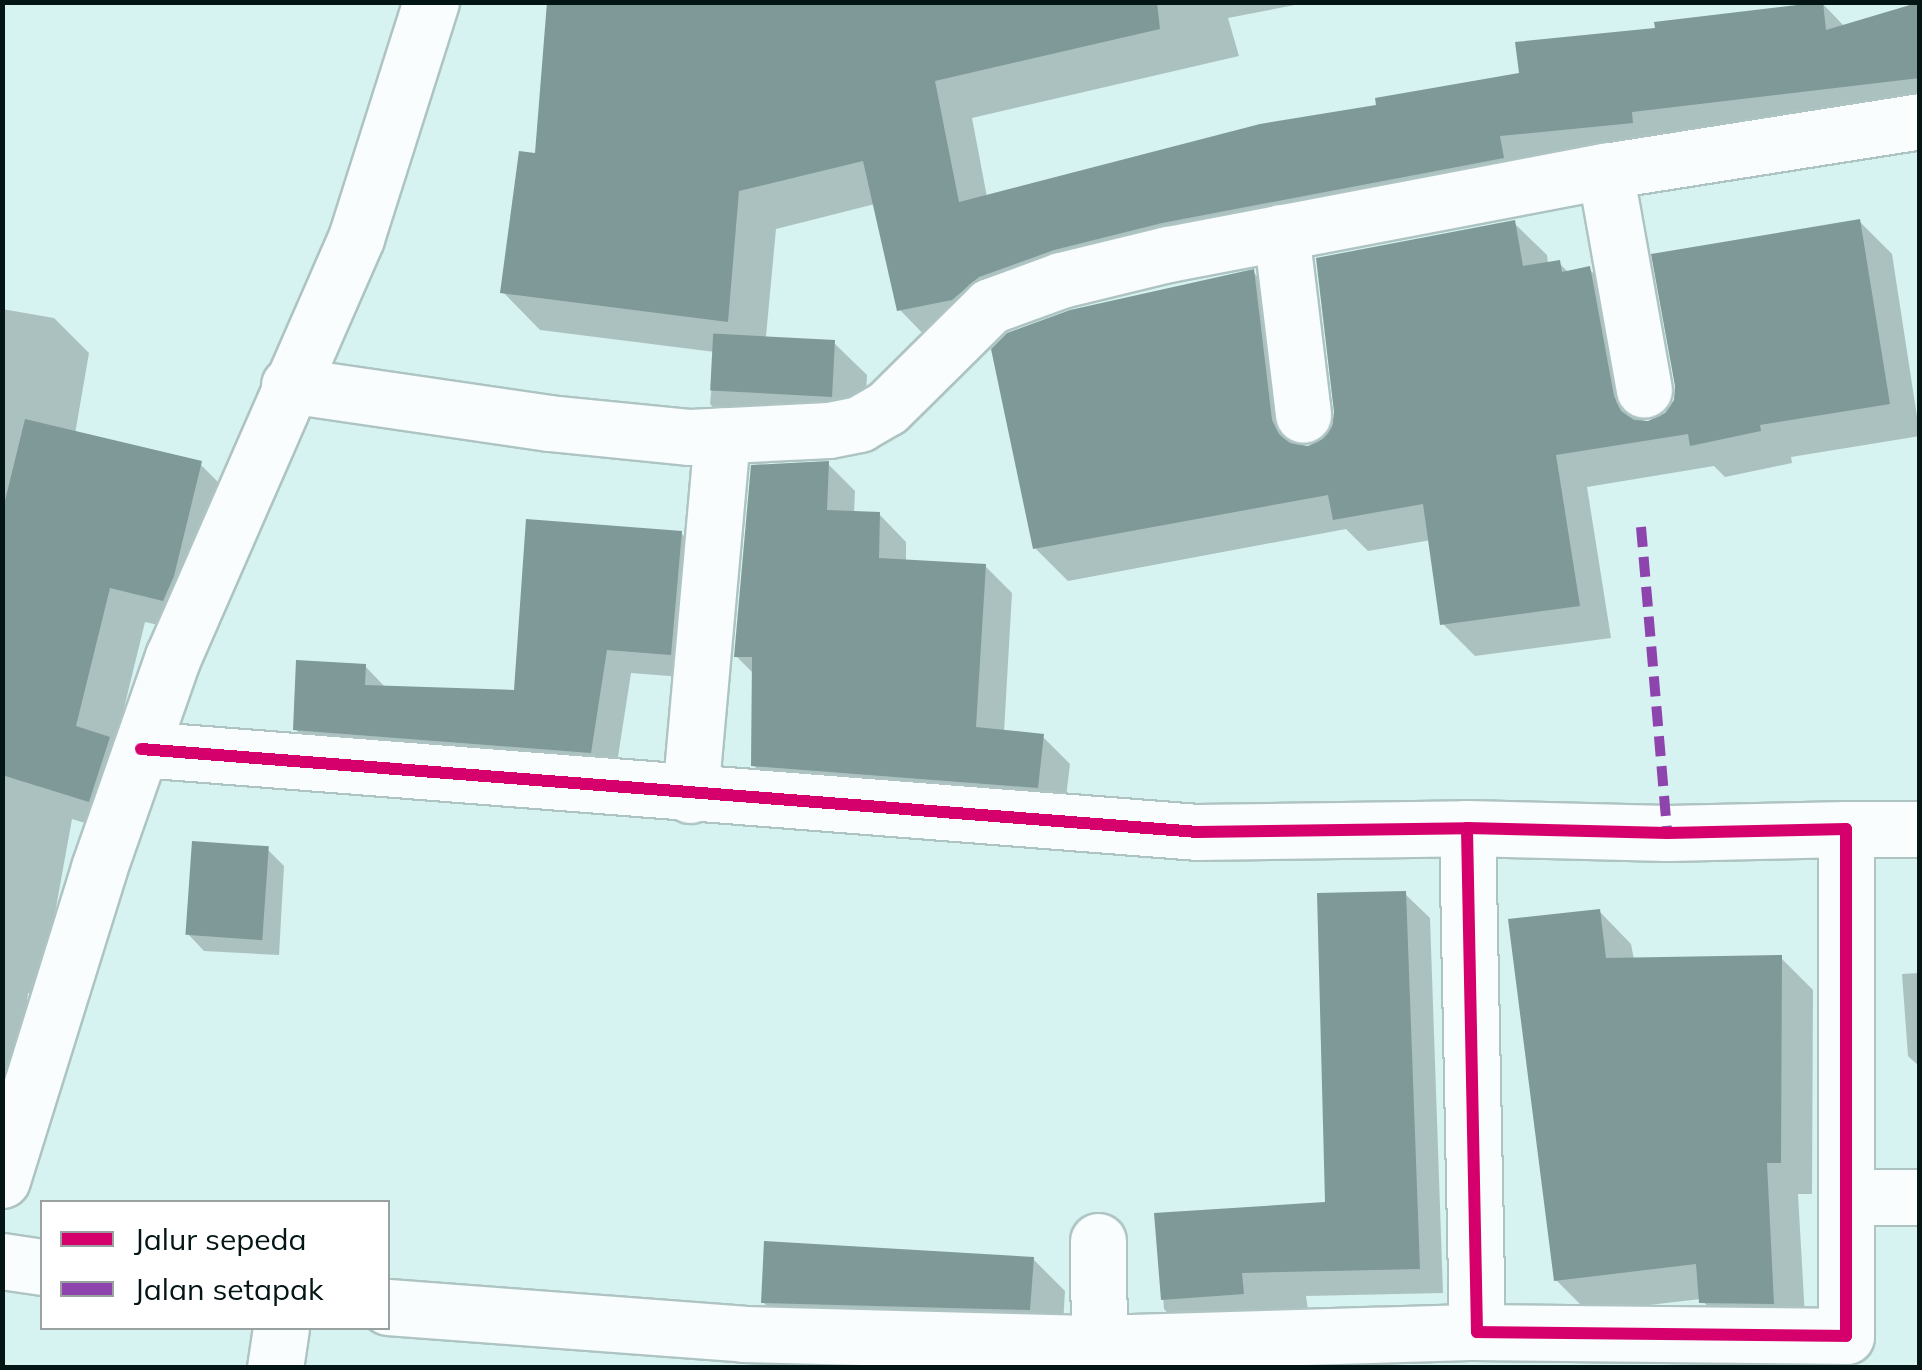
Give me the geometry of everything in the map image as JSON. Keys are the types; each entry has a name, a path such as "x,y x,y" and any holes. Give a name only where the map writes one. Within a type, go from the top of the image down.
{"street":[{"path":"2,1180 99,868 173,656 356,238 431,2"},
{"path":"290,384 549,423 690,437 829,430 859,424 887,408 990,306 1061,280 1281,232 1605,171 1919,120"},
{"path":"1605,171 1644,390"},
{"path":"1281,232 1304,415"},
{"path":"690,795 722,436"},
{"path":"141,749 1197,832 1920,829"},
{"path":"1467,828 1477,1332"},
{"path":"390,1307 743,1334 1099,1355 1477,1332 1846,1352 1846,829"},
{"path":"1847,1197 1920,1196"},
{"path":"1098,1241 1099,1355"},
{"path":"2,1260 40,1267"},
{"path":"275,1368 281,1330"}],"building":[{"path":"547,2 1157,2 1160,29 935,81 959,202 1260,124 1376,105 1375,98 1519,73 1515,42 1655,28 1654,22 1823,2 1826,30 1920,2 1920,78 1632,112 1633,123 1500,136 1504,158 1162,223 1054,250 979,277 952,300 897,311 863,161 739,191 728,322 500,293 519,151 535,153"},
{"path":"1860,219 1890,404 1760,425 1761,431 1690,446 1688,434 1556,455 1580,606 1440,625 1423,504 1333,520 1328,495 1033,549 991,349 1007,333 1070,310 1254,269 1272,420 1279,434 1290,443 1308,446 1322,439 1332,426 1334,412 1316,258 1515,220 1523,266 1560,260 1562,272 1590,266 1614,396 1621,411 1634,420 1648,421 1665,413 1674,400 1675,386 1651,254"},
{"path":"713,334 835,340 832,397 710,391"},
{"path":"25,419 202,461 174,576 163,601 110,588 76,726 110,737 89,802 2,775 2,513"},
{"path":"829,461 827,510 880,512 879,558 986,564 976,727 1044,734 1038,788 751,766 752,657 734,657 751,465"},
{"path":"526,519 682,531 671,655 607,650 591,753 293,730 296,660 366,664 365,685 514,690"},
{"path":"192,841 269,846 262,940 185,935"},
{"path":"1406,891 1420,1269 1242,1273 1244,1294 1161,1300 1154,1213 1325,1202 1317,893"},
{"path":"1600,909 1606,958 1782,955 1781,1163 1767,1163 1774,1304 1699,1303 1696,1264 1554,1281 1508,919"},
{"path":"764,1241 1034,1257 1030,1310 761,1303"}],"marked path":[{"path":"1641,527 1667,833"}],"cycle path":[{"path":"141,749 1197,832 1467,828 1667,833 1846,829 1846,1336 1477,1332 1467,828"}]}
